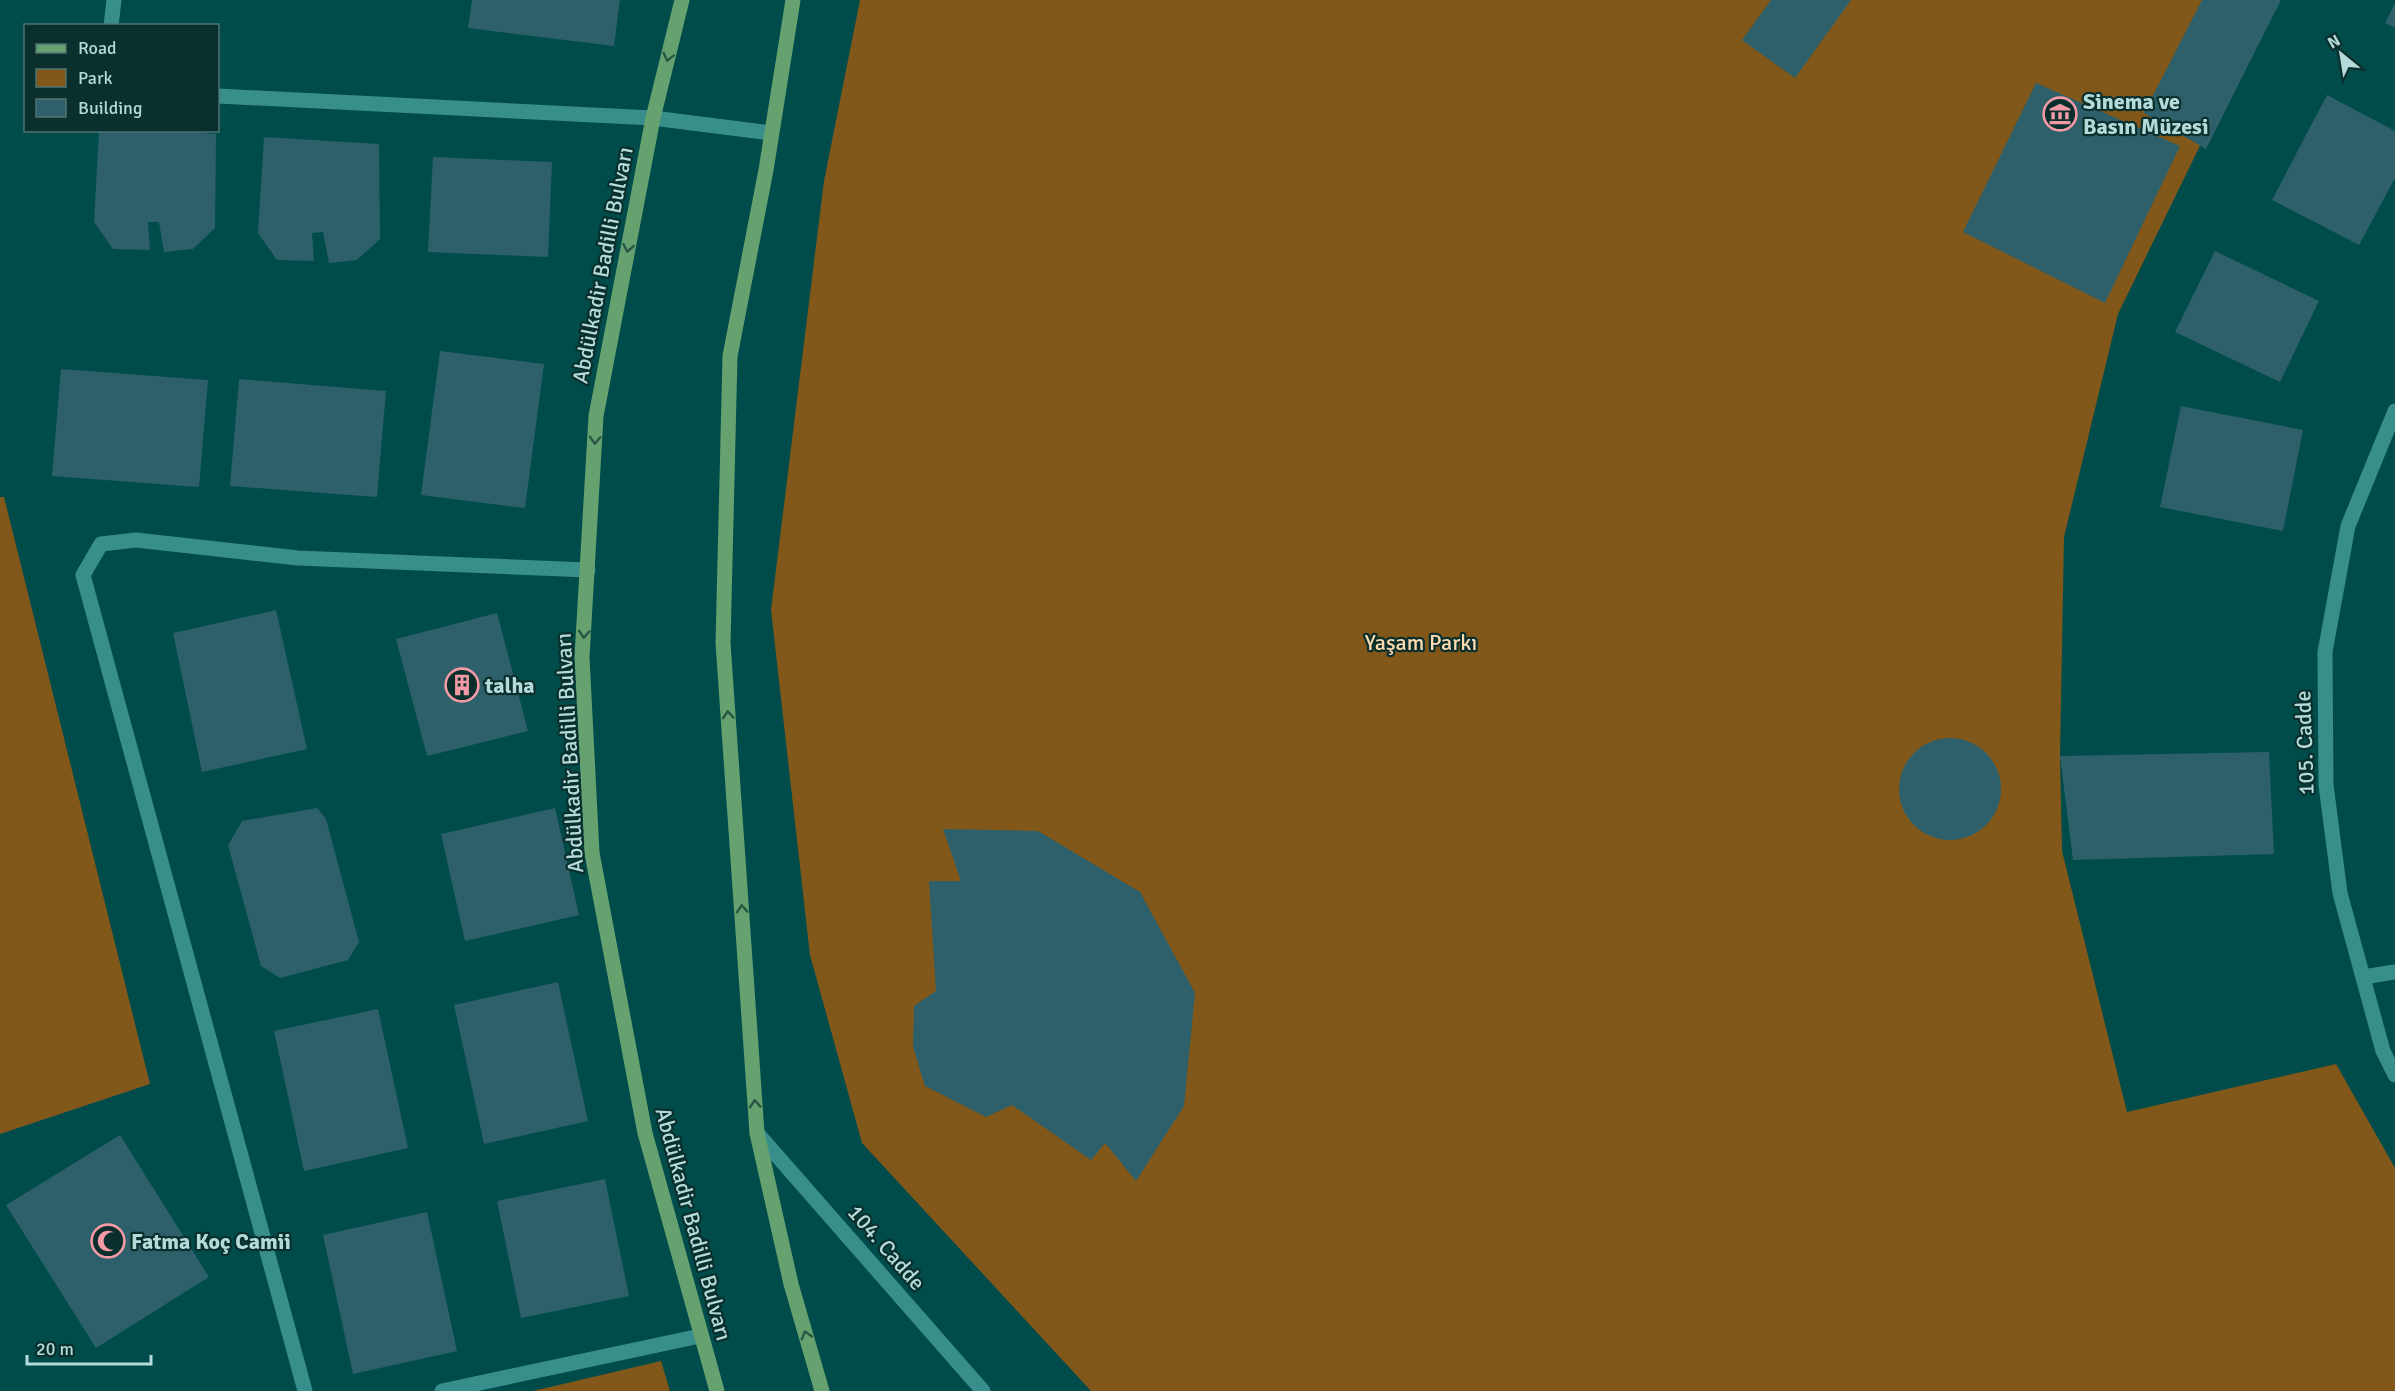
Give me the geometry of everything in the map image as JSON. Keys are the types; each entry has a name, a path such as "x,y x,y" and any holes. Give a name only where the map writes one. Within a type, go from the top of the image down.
{"main road":[{"name":"Abdülkadir Badilli Bulvarı","path":"682,0 653,118 596,416 582,657 592,853 645,1133 717,1391"},
{"path":"793,0 730,356 723,643 757,1133 791,1284 822,1391"}],"street":[{"path":"111,24 114,0"},
{"path":"219,96 653,118 771,133"},
{"name":"105. Cadde","path":"2395,411 2348,526 2325,652 2326,785 2340,893 2383,1052 2395,1075"},
{"path":"305,1391 83,575 101,544 136,540 298,558 588,570"},
{"path":"2363,977 2395,972"},
{"name":"104. Cadde","path":"757,1133 983,1391"},
{"path":"442,1391 700,1336"}],"green space":[{"name":"Yaşam Parkı","path":"860,0 2271,0 2118,314 2064,537 2060,756 2062,851 2127,1112 2336,1064 2395,1168 2395,1391 1091,1391 862,1143 810,955 771,610 824,181"},
{"path":"0,497 4,497 150,1084 0,1134"},
{"path":"661,1361 670,1391 533,1391"}],"building":[{"path":"472,0 620,0 614,46 468,28"},
{"path":"1771,0 1851,0 1795,78 1742,40"},
{"path":"2202,0 2281,0 2206,149 2144,113"},
{"path":"2395,3 2395,28 2385,23"},
{"path":"2036,83 2180,146 2105,303 1963,232"},
{"path":"2327,95 2395,131 2395,178 2359,245 2272,200"},
{"path":"99,132 216,134 215,228 193,249 164,252 159,222 148,222 150,250 113,249 94,222"},
{"path":"264,137 379,144 380,239 357,260 329,263 323,232 312,233 314,261 277,260 258,233"},
{"path":"433,157 552,162 548,257 428,252"},
{"path":"2215,251 2319,301 2280,382 2175,332"},
{"path":"440,351 544,364 525,508 421,495"},
{"path":"61,369 208,380 199,487 52,476"},
{"path":"239,379 386,391 377,497 230,486"},
{"path":"2181,406 2303,430 2283,531 2160,507"},
{"path":"276,610 307,749 202,772 173,633"},
{"name":"talha","path":"497,613 528,731 427,756 396,639"},
{"path":"1950,738 1969,742 1986,753 1997,770 2001,789 1997,808 1986,825 1969,836 1950,840 1931,836 1914,825 1903,808 1899,789 1903,770 1914,753 1931,742"},
{"path":"2269,752 2274,854 2073,860 2060,756"},
{"path":"317,808 326,819 359,942 348,960 280,978 261,966 228,845 242,821"},
{"path":"555,808 579,915 465,941 441,834"},
{"path":"943,829 1038,831 1140,892 1195,993 1184,1106 1136,1181 1105,1143 1091,1160 1012,1105 986,1117 925,1086 913,1047 914,1006 936,991 929,881 961,881"},
{"path":"558,982 588,1121 484,1144 454,1005"},
{"path":"378,1009 408,1148 304,1171 274,1031"},
{"name":"Fatma Koç Camii","path":"120,1135 209,1277 96,1348 6,1205"},
{"path":"605,1179 629,1296 521,1318 497,1201"},
{"path":"427,1212 457,1351 353,1374 323,1235"}],"place":[{"name":"Sinema ve Basın Müzesi","path":"2060,114"},
{"name":"talha","path":"462,685"},
{"name":"Fatma Koç Camii","path":"108,1241"}]}
